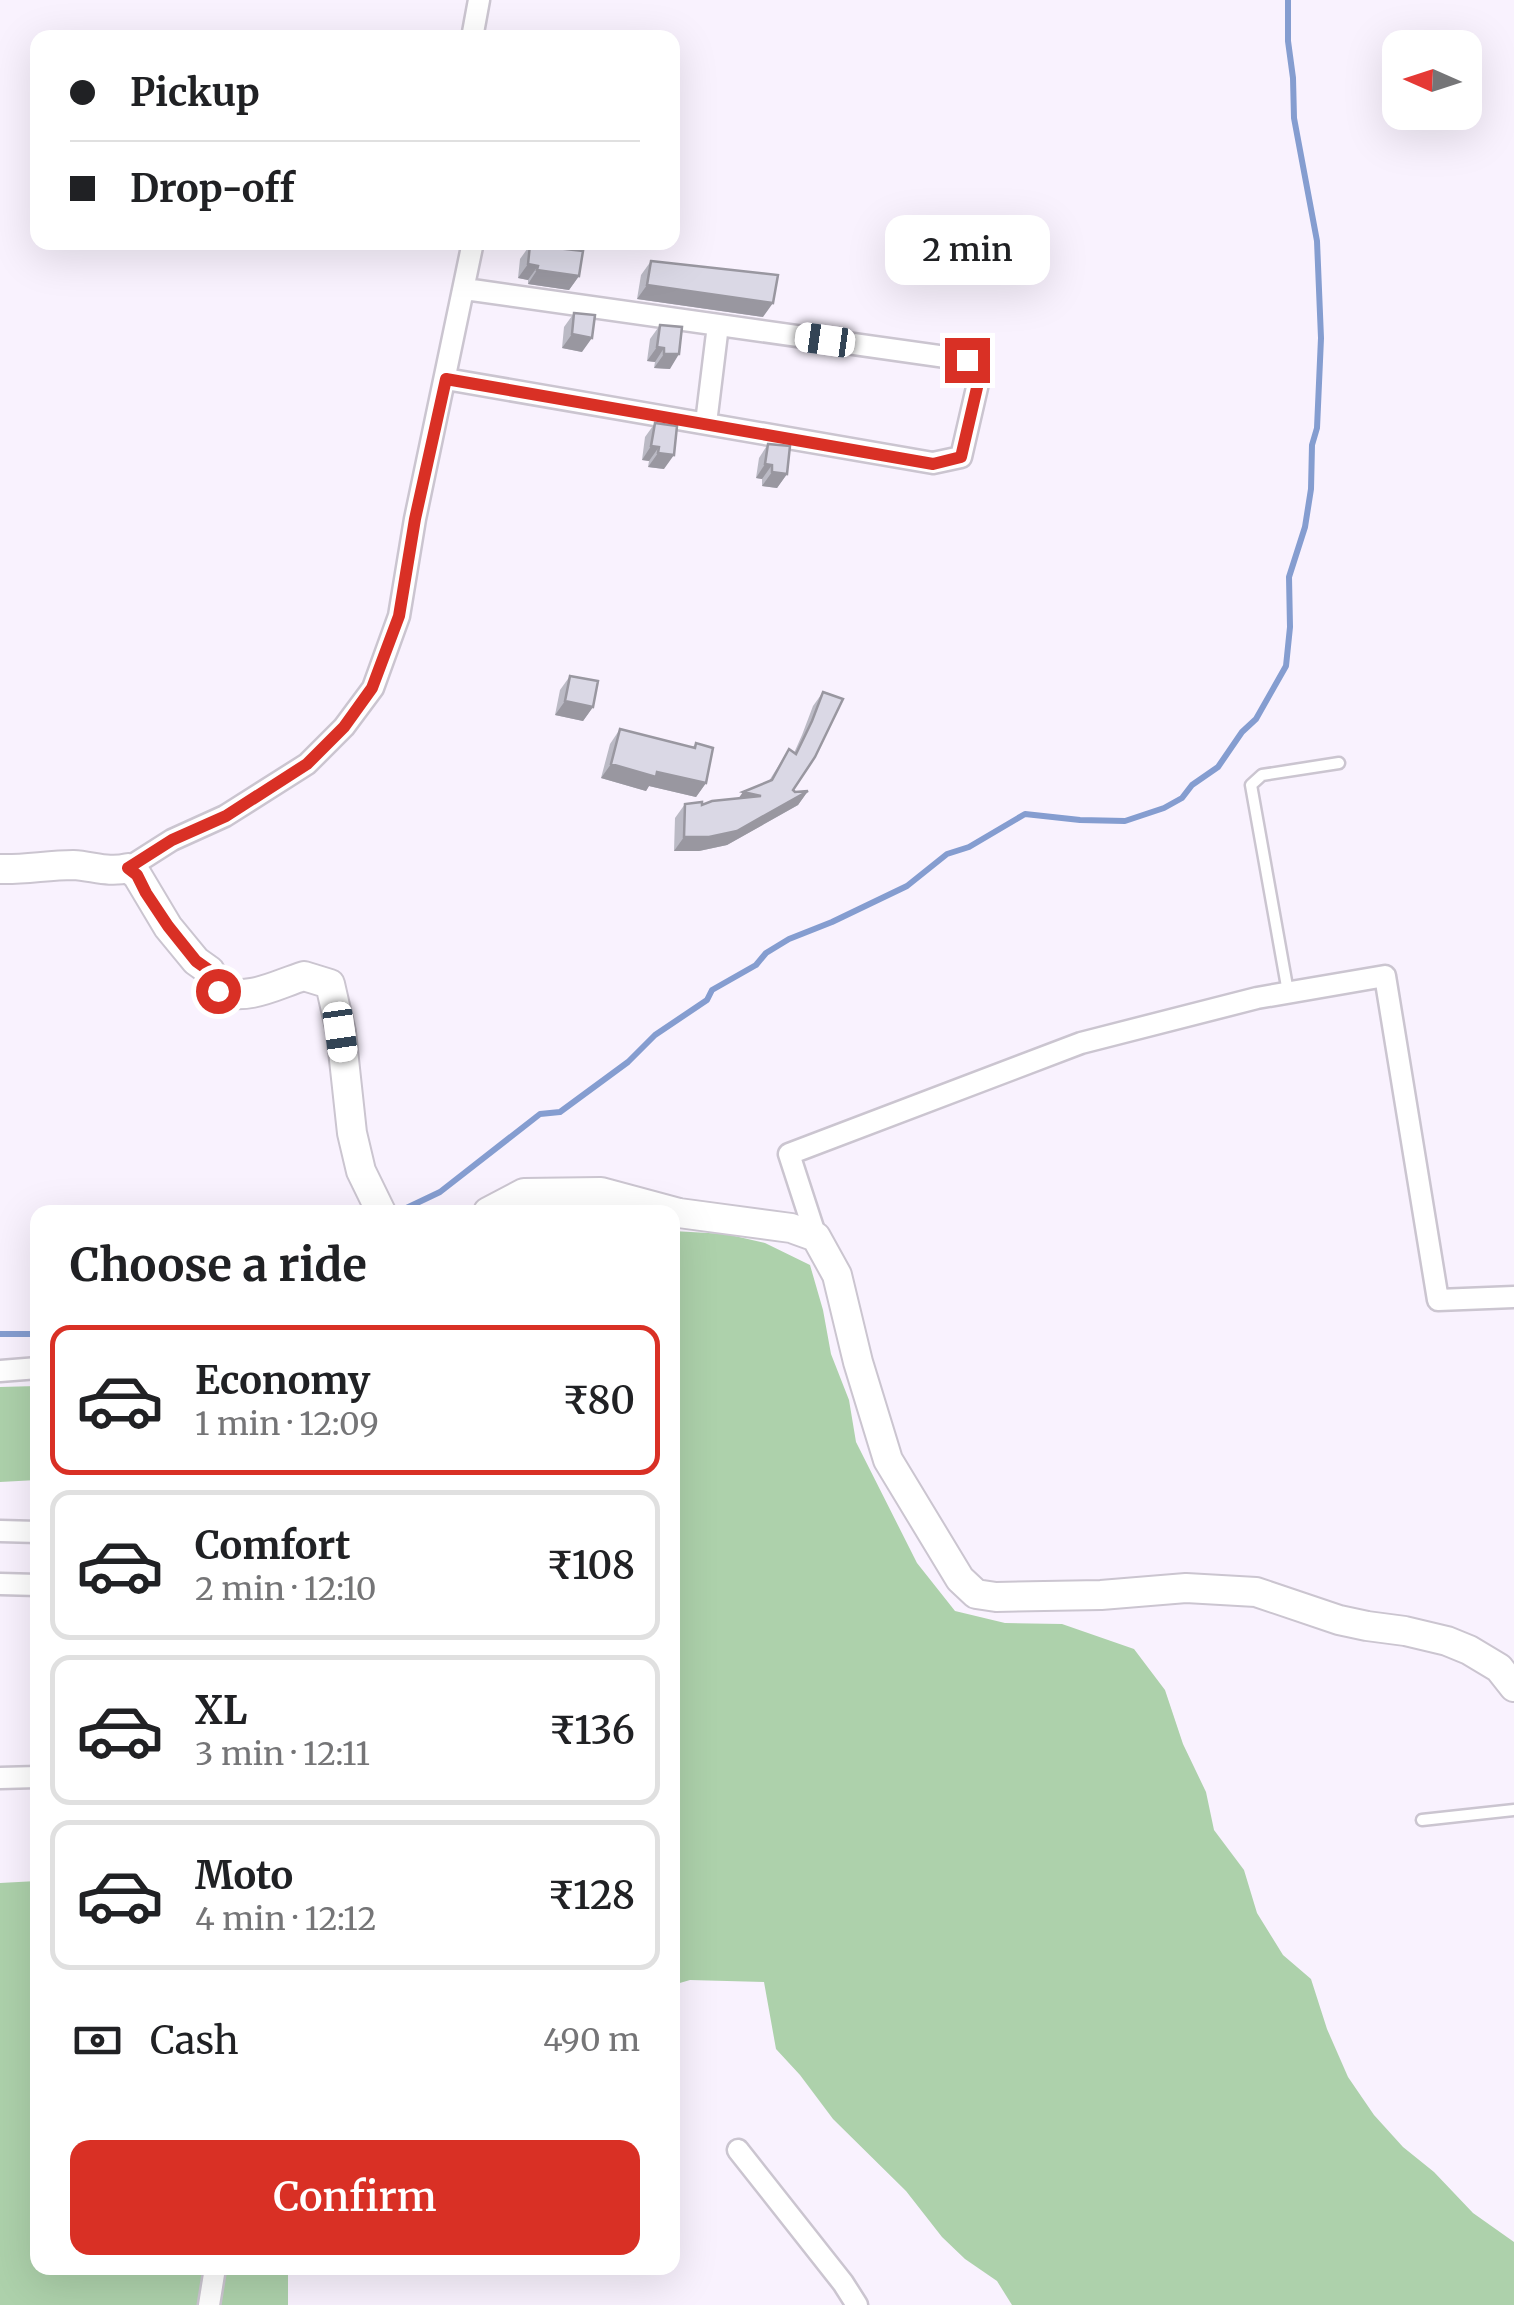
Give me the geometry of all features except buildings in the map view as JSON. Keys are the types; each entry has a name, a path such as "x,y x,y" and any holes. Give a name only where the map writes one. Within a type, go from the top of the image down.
{"street":[{"path":"473,30 479,0"},
{"path":"0,869 78,865 108,872 128,868 172,840 226,816 307,764 344,727 372,688 399,616 415,519 472,250"},
{"path":"446,379 933,464 961,457 979,379 967,360 465,289"},
{"path":"706,424 718,325"},
{"path":"128,868 137,875 168,926 196,961 210,971 218,991 253,994 304,976 330,984 352,1133 361,1170 378,1205"},
{"path":"1514,1297 1438,1300 1384,976 1257,998 1081,1043 789,1154 816,1237 837,1275 888,1460 960,1580 976,1594 1028,1598 1186,1588 1256,1592 1339,1620 1446,1641 1499,1668 1514,1687"},
{"path":"501,1205 524,1193 601,1192 647,1205"},
{"path":"680,1214 791,1228 816,1237"},
{"path":"0,1372 30,1369"},
{"path":"0,1531 30,1532"},
{"path":"0,1584 30,1585"},
{"path":"0,1778 30,1777"},
{"path":"738,2150 858,2305"},
{"path":"209,2305 214,2275"}],"lane":[{"path":"1288,992 1251,785 1262,775 1339,763"},
{"path":"1422,1820 1514,1810"}],"green space":[{"path":"680,1231 726,1234 765,1243 810,1265 831,1354 849,1400 856,1442 917,1563 955,1611 1005,1623 1062,1624 1134,1649 1165,1690 1183,1744 1206,1792 1214,1830 1244,1870 1257,1913 1283,1955 1311,1979 1348,2077 1374,2115 1403,2147 1434,2172 1473,2213 1514,2242 1514,2305 1012,2305 997,2281 942,2237 906,2191 833,2119 776,2049 764,1982 680,1983"},
{"path":"30,1386 30,1480 0,1482 0,1387"},
{"path":"30,1881 30,2275 288,2275 288,2305 0,2305 0,1883"}],"waterway":[{"path":"413,1205 440,1192 540,1114 560,1112 628,1062 655,1035 707,1000 712,990 756,965 766,953 789,939 907,886 947,854 969,847 1025,814 1125,821 1164,808 1218,767 1256,719 1286,666 1289,577 1305,527 1317,428 1321,338 1317,241 1294,118 1288,0"},
{"path":"0,1334 30,1334"}],"route":[{"path":"218,991 210,971 196,961 168,926 137,875 128,868 172,840 226,816 307,764 344,727 372,688 399,616 415,519 446,379 933,464 961,457 979,379 967,360"}]}
